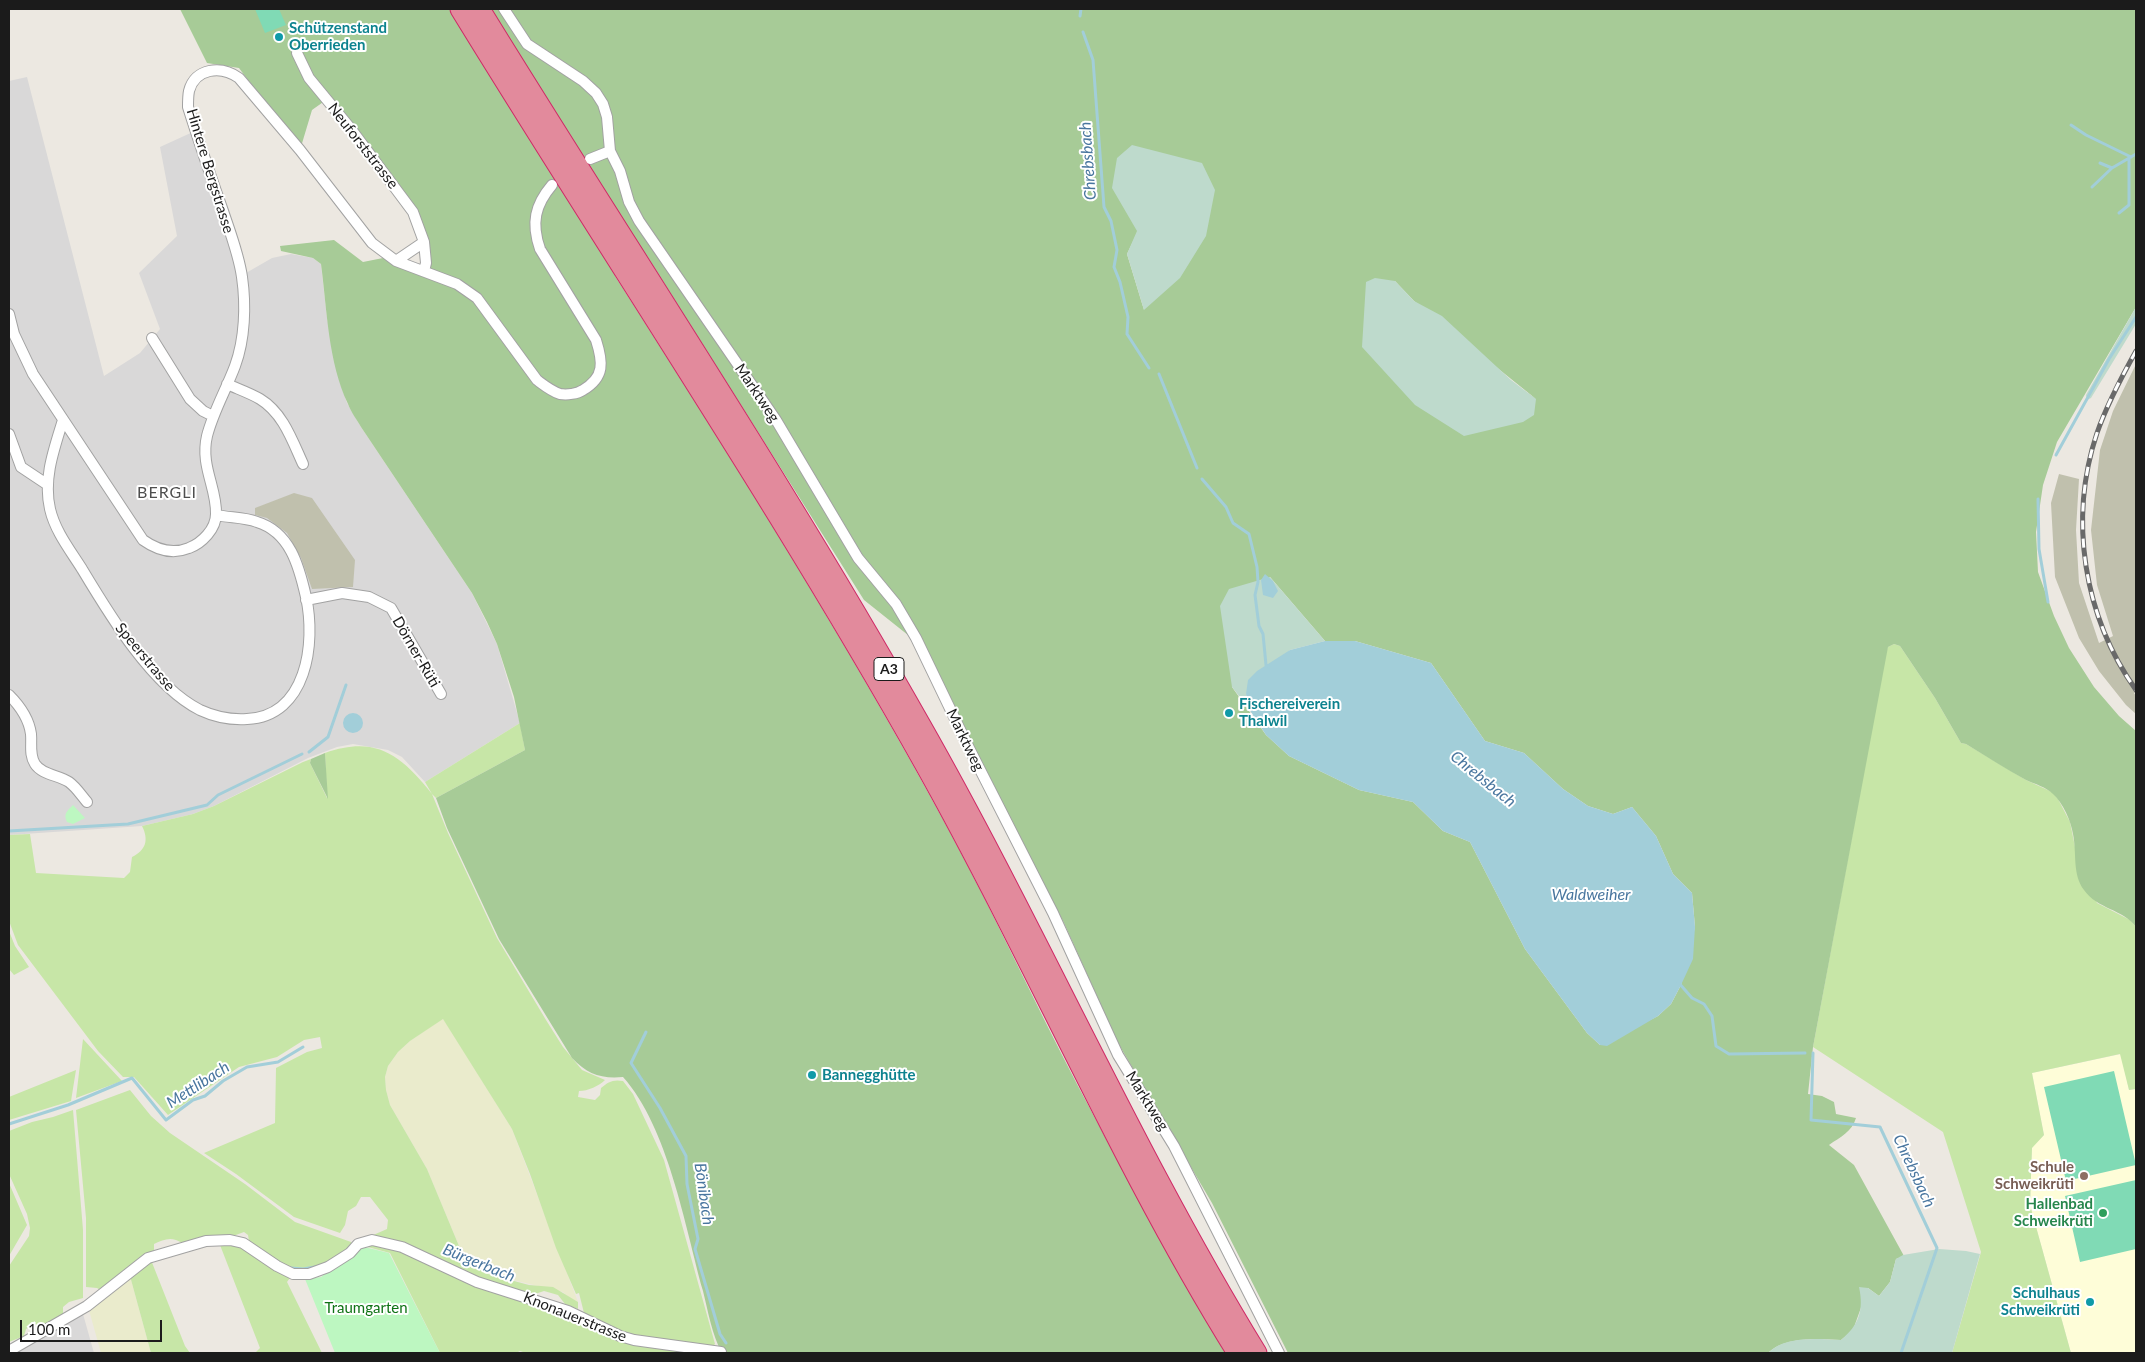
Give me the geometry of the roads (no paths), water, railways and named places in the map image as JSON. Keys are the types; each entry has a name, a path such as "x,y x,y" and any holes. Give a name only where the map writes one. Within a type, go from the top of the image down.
{"highway":[{"name":"A3","path":"460,9 711,408 879,684 965,838 1156,1213 1237,1353"},
{"name":"A3","path":"480,9 718,386 876,646 974,820 1168,1199 1257,1353"}],"street":[{"path":"504,9 527,44 583,81 596,93 603,104 607,117 610,151 590,159"},
{"name":"Neuforststrasse","path":"298,53 309,78 413,212 424,242 426,263 424,271"},
{"name":"Hintere Bergstrasse","path":"216,515 205,454 206,441 213,416 235,364 242,337 244,310 242,276 230,233 188,107 189,91 195,78 213,69 232,72 300,150 372,243 396,261 457,284 477,298 537,380 550,390 563,394 579,393 593,384 600,372 602,357 596,340 540,249 536,238 535,216 540,199 552,185"},
{"name":"Marktweg","path":"610,151 620,171 629,202 639,221 776,420 858,558 896,604 916,638 968,746 1053,913 1118,1055 1174,1146 1279,1353"},
{"path":"396,261 424,242"},
{"path":"9,314 14,334 33,374 143,540 154,548 166,551 176,551 195,546 207,534 216,515"},
{"path":"152,338 190,399 203,411 213,416"},
{"path":"227,384 260,399 276,413 288,429 303,464"},
{"name":"Speerstrasse","path":"62,420 53,454 48,484 50,510 61,536 115,622 160,678 187,703 201,710 229,719 256,718 274,713 288,702 299,684 306,658 308,616 306,600 295,559 280,534 257,521 216,515"},
{"path":"9,434 20,467 48,484"},
{"name":"Dörner-Rüti","path":"306,600 342,593 369,597 391,608 441,694"},
{"path":"9,695 22,710 28,722 31,734 31,750 36,765 42,771 68,781 87,802"},
{"name":"Knonauerstrasse","path":"9,1351 87,1306 148,1258 206,1241 230,1240 243,1243 277,1266 293,1274 309,1274 328,1267 350,1253 358,1244 372,1240 402,1247 477,1282 568,1311 620,1336 721,1352"}],"water":[{"path":"1265,574 1273,581 1278,591 1273,598 1263,595 1261,580"},
{"name":"Waldweiher","path":"1325,641 1355,641 1431,663 1485,741 1524,753 1563,789 1588,806 1613,814 1632,807 1656,836 1673,874 1692,893 1695,927 1693,959 1671,1004 1658,1016 1607,1046 1600,1045 1587,1033 1525,949 1470,842 1443,831 1413,802 1359,790 1289,756 1266,735 1249,709 1246,694 1248,680 1257,671 1290,650"},
{"path":"353,713 360,716 363,723 360,730 353,733 346,730 343,723 346,716"}],"waterway":[{"name":"Chrebsbach","path":"1080,16 1081,9"},
{"name":"Chrebsbach","path":"1083,32 1093,60 1104,207 1111,221 1117,250 1114,267 1120,282 1128,317 1127,334 1149,368"},
{"path":"2071,125 2086,135 2131,157"},
{"path":"2092,187 2112,168 2136,154"},
{"path":"2119,213 2129,205 2129,157"},
{"path":"2100,163 2112,168"},
{"path":"2056,455 2109,359 2136,317"},
{"name":"Chrebsbach","path":"1159,374 1197,468"},
{"name":"Chrebsbach","path":"1202,479 1226,507 1233,523 1249,534 1257,567 1258,582 1255,595 1259,626 1263,634 1266,665 1269,667"},
{"path":"2038,499 2039,549 2048,602"},
{"path":"309,752 328,737 346,685"},
{"path":"9,831 128,824 207,805 218,795 302,754"},
{"name":"Chrebsbach","path":"1678,982 1692,998 1704,1004 1712,1016 1716,1046 1729,1054 1805,1053"},
{"name":"Bönibach","path":"646,1032 631,1063 660,1108 686,1156 687,1184 698,1239 695,1249 720,1334 726,1343"},
{"name":"Mettlibach","path":"9,1124 68,1105 132,1078 166,1120 193,1100 205,1096 223,1081 247,1067 278,1062 303,1047"},
{"name":"Chrebsbach","path":"1813,1053 1811,1120 1880,1127 1937,1248 1901,1353"},
{"name":"Bürgerbach","path":"291,1268 315,1267"}],"railway":[{"path":"2136,351 2110,401 2097,433 2088,466 2083,533 2086,567 2093,600 2118,662 2136,690"}],"place":[{"name":"Schützenstand Oberrieden","path":"279,37"},
{"name":"Fischereiverein Thalwil","path":"1229,713"},
{"name":"Bannegghütte","path":"812,1075"},
{"name":"Schule Schweikrüti","path":"2084,1176"},
{"name":"Hallenbad Schweikrüti","path":"2103,1213"},
{"name":"Schulhaus Schweikrüti","path":"2090,1302"}],"district":[{"name":"BERGLI","path":"167,493"}],"park label":[{"name":"Traumgarten","path":"366,1308"}]}
